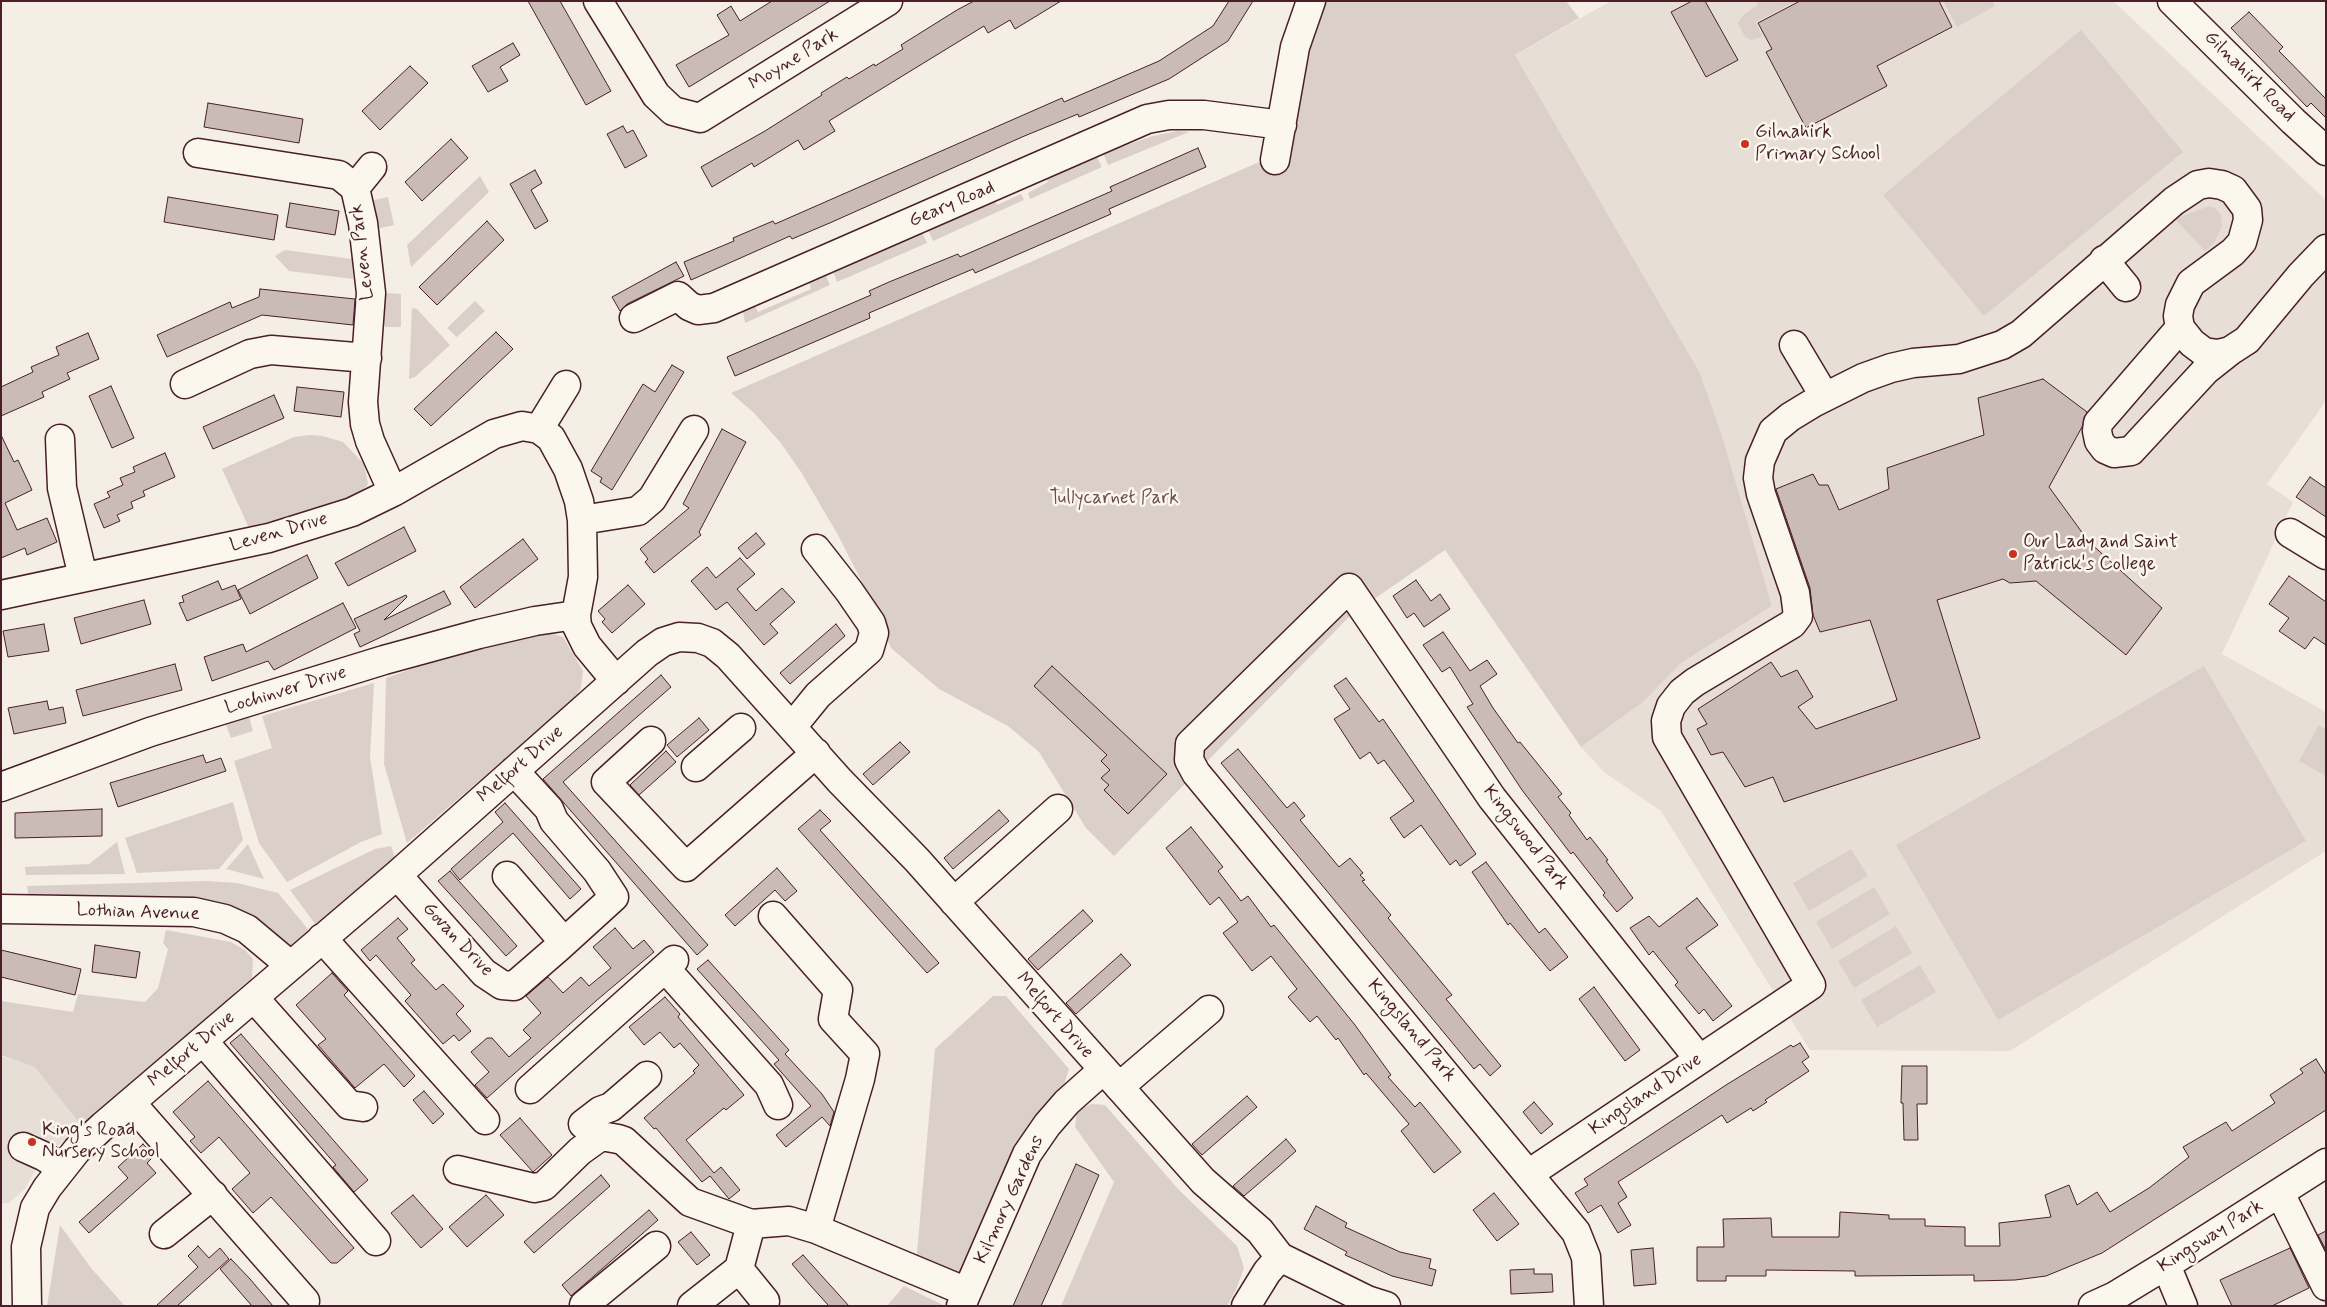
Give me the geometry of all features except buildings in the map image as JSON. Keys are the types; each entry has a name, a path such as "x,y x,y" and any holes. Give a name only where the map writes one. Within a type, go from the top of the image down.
{"street":[{"name":"Moyne Park","path":"598,1 656,95 673,111 700,118 888,1"},
{"path":"1275,160 1296,47 1311,1"},
{"name":"Gilnahirk Road","path":"2172,1 2292,121 2326,151"},
{"name":"Geary Road","path":"634,318 678,296 689,306 698,310 714,308 1147,119 1168,115 1204,115 1282,125"},
{"name":"Leven Park","path":"198,154 339,174 355,188 362,223 370,293 364,402 365,424 370,441 392,492"},
{"path":"355,188 372,167"},
{"path":"1794,345 1825,397 1863,378 1891,368 1913,363 1959,359 2002,345 2021,334 2104,260 2192,188 2209,183 2222,185 2233,190 2247,209 2246,232 2242,242 2233,252 2191,283 2180,305 2178,316 2180,328 2192,343 2204,352 2218,354 2230,351"},
{"path":"2180,328 2098,423 2097,432 2105,449 2114,453 2131,451 2206,370 2246,340 2301,275 2326,249"},
{"path":"2104,260 2126,288"},
{"path":"185,384 250,354 271,350 367,358"},
{"path":"566,386 545,434 568,469 582,520 583,577 576,615 577,626 587,646 616,681"},
{"name":"Kingsland Drive","path":"1530,1174 1811,985 1667,737 1666,721 1671,706 1682,692 1792,624 1798,616 1796,593 1761,494 1758,478 1760,461 1773,431 1790,417 1825,397"},
{"name":"Leven Drive","path":"1,596 269,538 352,512 392,492 494,434 522,426 545,434"},
{"path":"582,520 638,511 652,499 694,430"},
{"path":"60,439 62,488 83,577"},
{"path":"2290,534 2326,555"},
{"path":"792,727 818,695 868,650 874,632 871,623 849,591 816,549"},
{"name":"Kingswood Park","path":"1196,773 1189,760 1188,752 1190,744 1195,737 1349,588 1492,798 1699,1059"},
{"name":"Lochinver Drive","path":"1,787 150,732 384,660 479,634 535,621 576,615"},
{"name":"Melfort Drive","path":"27,1306 26,1247 35,1208 47,1188 77,1150 397,874 616,681 662,642 679,637 698,638 712,643 728,656 840,781 917,860 1203,1181 1260,1232 1280,1257"},
{"path":"696,767 741,728"},
{"path":"651,741 606,782 686,867 816,753"},
{"name":"Govan Drive","path":"397,874 484,973 502,985 514,986 564,942 614,897 597,871 554,822 549,810 514,771"},
{"name":"Kingsland Park","path":"1196,773 1530,1174 1576,1232 1586,1257 1589,1306"},
{"path":"954,902 1058,808"},
{"path":"507,876 564,942"},
{"name":"Lothian Avenue","path":"1,909 194,912 225,919 246,929 290,965"},
{"path":"772,916 838,990 833,1019 864,1054 860,1079 816,1229"},
{"path":"322,938 485,1120"},
{"path":"530,1089 670,964 769,1085 778,1105"},
{"name":"Melfort Drive","path":"254,998 349,1105 363,1107"},
{"name":"Kilmory Gardens","path":"618,1139 624,1142 690,1202 751,1224 788,1221 816,1229 964,1299 1027,1154 1047,1124 1067,1102 1111,1079 1209,1010"},
{"path":"203,1041 376,1241"},
{"path":"583,1124 600,1111 611,1107 646,1076"},
{"name":"Melfort Drive","path":"131,1102 305,1301"},
{"path":"458,1170 534,1188 544,1186 580,1151 601,1136 618,1139 619,1122 611,1107"},
{"path":"23,1147 43,1156 62,1168"},
{"name":"Kingsway Park","path":"2093,1306 2115,1296 2166,1265 2326,1163"},
{"path":"2280,1193 2326,1286"},
{"path":"164,1234 213,1195"},
{"path":"692,1306 739,1269 751,1224"},
{"path":"584,1305 656,1246"},
{"path":"1246,1306 1280,1257 1367,1300 1386,1306"},
{"path":"2166,1265 2183,1306"},
{"path":"739,1269 765,1301"}],"shaded area":[{"name":"Our Lady and Saint Patrick's College","path":"1611,1 2113,1 2326,200 2326,401 2267,484 2293,502 2222,654 2326,712 2326,851 2010,1051 1810,1050 1661,811 1604,772 1581,747 1642,703 1681,663 1772,606 1699,371 1515,55"},
{"name":"King's Road Nursery School","path":"1,1056 35,1066 83,1128 43,1156 25,1189 9,1203 1,1203"}],"green space":[{"name":"Tullycarnet Park","path":"1306,1 1566,1 1579,18 1515,55 1699,371 1721,433 1772,606 1681,663 1642,703 1581,747 1445,550 1351,615 1114,856 1086,828 1039,752 1008,726 939,689 891,648 869,596 838,535 801,472 780,442 754,413 731,393 1273,156"},
{"path":"1756,1 1797,1 1756,22 1762,37 1751,40 1745,37 1738,23 1744,14 1758,5"},
{"path":"1943,1 1992,1 1995,6 1957,27"},
{"path":"2081,30 2183,152 1984,316 1883,195"},
{"path":"1177,131 1189,132 1108,165 1103,153 1153,136"},
{"path":"1097,157 1102,167 1030,199 1028,193 1048,182 1046,178"},
{"path":"480,176 489,192 411,267 407,245"},
{"path":"1021,194 1024,200 933,241 928,230 995,200 997,205"},
{"path":"388,197 394,225 376,229 370,201"},
{"path":"2206,207 2213,207 2218,211 2221,215 2222,227 2214,243 2205,251 2175,219"},
{"path":"922,232 927,243 837,282 833,271"},
{"path":"285,250 352,259 353,279 289,271 275,256"},
{"path":"825,274 830,285 745,323 743,311 755,306 758,312 811,289 809,282"},
{"path":"386,293 401,294 401,327 386,327 381,322 382,295"},
{"path":"475,301 485,311 457,337 447,328"},
{"path":"412,308 417,309 450,345 415,377 409,379"},
{"path":"323,436 343,442 364,464 368,484 363,491 344,501 266,528 263,523 250,530 222,469 294,437"},
{"path":"541,630 542,634 550,633 563,637 583,671 581,688 573,700 407,843 384,764 386,678 491,641"},
{"path":"2204,666 2306,841 1998,1020 1896,845"},
{"path":"374,683 370,757 382,834 361,842 287,882 259,843 234,761 272,748 262,716"},
{"path":"249,717 253,731 231,738 226,725"},
{"path":"2319,725 2326,729 2326,776 2299,761"},
{"path":"233,802 243,840 219,869 137,873 125,838"},
{"path":"117,842 125,874 26,875 25,867 89,864"},
{"path":"248,844 264,879 226,869"},
{"path":"391,846 396,860 319,929 290,890 375,849"},
{"path":"1851,849 1868,876 1809,911 1793,883"},
{"path":"207,881 237,883 278,893 312,934 297,946 279,945 246,914 228,905 226,911 30,905 27,886"},
{"path":"1874,887 1890,914 1832,949 1816,922"},
{"path":"1896,926 1912,953 1854,988 1838,961"},
{"path":"166,930 231,942 245,950 253,959 252,978 235,992 235,997 83,1128 35,1067 1,1055 1,1001 73,1012 78,994 145,1002 158,988 168,949 163,943"},
{"path":"1920,965 1936,992 1877,1027 1861,1000"},
{"path":"993,996 1006,996 1069,1069 1063,1088 1044,1108 1018,1146 968,1271 957,1277 916,1264 935,1049"},
{"path":"1091,1104 1105,1105 1178,1189 1237,1246 1244,1268 1236,1290 1227,1306 1061,1306 1114,1182 1075,1127 1077,1111"},
{"path":"60,1225 91,1268 125,1306 47,1306"},
{"path":"904,1286 943,1305 944,1306 887,1306"}],"place":[{"name":"Gilnahirk Primary School","path":"1745,144"},
{"name":"Our Lady and Saint Patrick's College","path":"2013,554"},
{"name":"King's Road Nursery School","path":"32,1142"}]}
